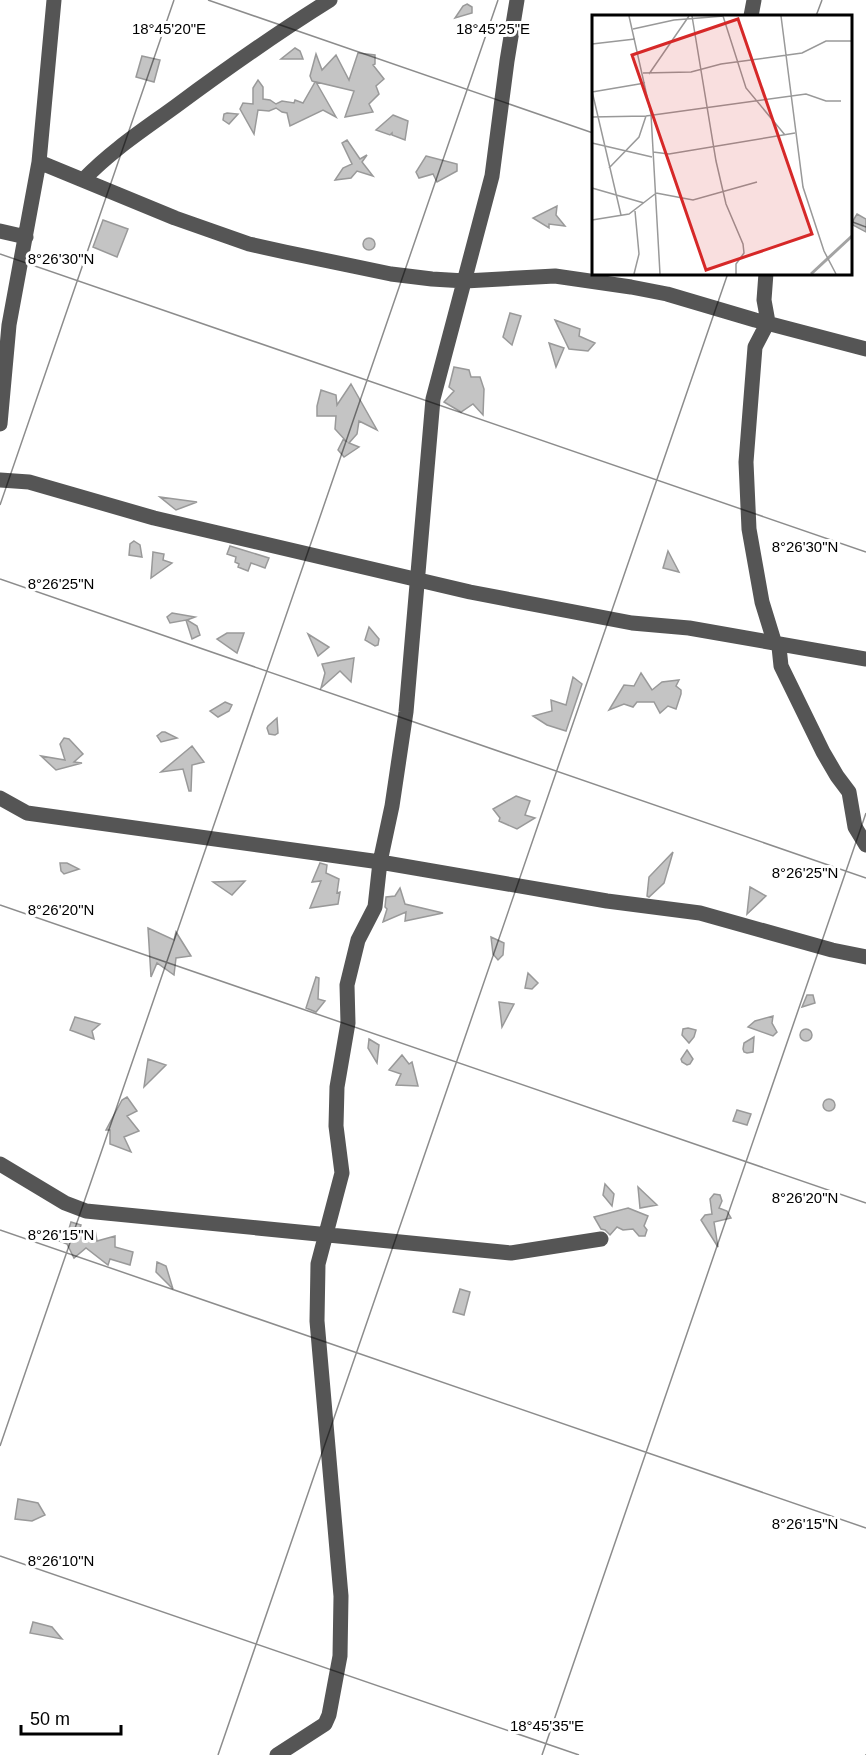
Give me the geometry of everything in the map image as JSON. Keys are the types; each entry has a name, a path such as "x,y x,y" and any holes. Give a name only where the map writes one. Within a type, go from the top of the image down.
{"street":[{"path":"0,424 9,325 39,162 54,0"},
{"path":"51,28 62,0"},
{"path":"83,180 105,157 281,31 330,0"},
{"path":"277,1755 321,1727 327,1720 340,1656 341,1596 316,1321 318,1264 342,1173 336,1126 337,1086 348,1023 347,985 358,940 375,907 380,862 392,806 406,712 433,399 496,158 507,61 517,0"},
{"path":"751,15 754,0"},
{"path":"39,162 175,218 249,244 391,274 465,281 555,276 667,294 866,349"},
{"path":"0,231 26,237"},
{"path":"766,274 764,300 768,322 755,348 746,462 749,529 762,602 774,641 779,647 781,666 823,752 849,792 855,827 866,845"},
{"path":"0,480 29,482 154,518 470,592 632,623 689,628 774,641 866,659"},
{"path":"0,798 27,813 380,862 607,901 700,913 832,950 866,957"},
{"path":"0,1164 65,1203 86,1211 511,1253 601,1239"}],"building":[{"path":"467,4 472,7 472,13 455,18 463,6"},
{"path":"295,48 300,51 303,59 281,59"},
{"path":"358,53 375,55 373,65 384,79 376,86 379,94 369,104 373,112 345,117 354,91 316,82 336,117 323,110 290,126 287,113 276,108 269,111 258,110 254,134 240,109 243,103 253,104 253,88 258,80 263,87 263,99 276,104 282,101 294,103 295,100 303,103 315,82 310,76 316,54 322,70 336,55 349,80"},
{"path":"142,56 160,60 154,82 136,77"},
{"path":"224,114 238,114 229,124 223,120"},
{"path":"393,115 408,121 405,140 392,133 390,135 376,130"},
{"path":"347,140 360,159 367,155 362,162 373,176 357,171 351,178 335,180 343,168 352,164 342,143"},
{"path":"426,156 457,164 457,171 437,182 433,174 419,178 416,172"},
{"path":"557,206 556,215 565,226 549,224 549,228 533,218"},
{"path":"857,214 866,219 866,232 851,224"},
{"path":"103,220 128,229 117,257 93,247"},
{"path":"371,238 375,244 371,250 367,250 363,242"},
{"path":"510,313 521,316 512,345 503,337"},
{"path":"555,320 580,329 579,336 595,343 588,351 569,349"},
{"path":"549,343 564,348 556,367"},
{"path":"454,367 469,370 471,377 480,377 484,389 483,415 473,404 461,412 444,402 454,391 449,387"},
{"path":"351,384 377,430 359,421 357,434 349,443 359,447 344,457 338,450 343,440 346,441 335,429 336,416 317,416 317,406 321,390 336,395 337,405"},
{"path":"160,497 197,502 176,510"},
{"path":"134,541 140,545 142,557 129,555 130,544"},
{"path":"230,546 269,558 265,568 251,563 248,571 238,567 239,564 235,562 236,557 227,554"},
{"path":"668,551 679,572 663,568"},
{"path":"153,552 164,554 163,560 172,563 151,578"},
{"path":"172,613 195,617 187,620 197,626 200,635 192,639 186,620 170,623 167,617"},
{"path":"369,627 379,639 378,645 375,646 365,640"},
{"path":"227,633 244,633 237,653 217,639"},
{"path":"308,634 329,647 318,656"},
{"path":"354,658 351,682 340,671 321,688 325,673 322,664"},
{"path":"641,673 652,690 662,682 679,680 676,686 681,690 681,694 676,709 668,706 660,713 654,702 637,702 633,707 624,704 609,710 624,685 634,686"},
{"path":"573,677 582,684 566,731 547,725 533,716 552,711 551,700 566,705"},
{"path":"225,702 232,705 229,711 218,717 210,711"},
{"path":"277,718 278,733 269,734 268,726"},
{"path":"162,732 177,738 161,742 157,736"},
{"path":"64,738 69,739 83,754 74,762 82,763 56,770 41,756 65,760 60,744"},
{"path":"192,746 204,762 192,765 191,791 189,791 183,769 161,772"},
{"path":"516,796 530,801 525,815 535,818 517,829 499,821 500,818 493,809"},
{"path":"673,852 664,883 649,897 647,896 649,877"},
{"path":"60,863 67,863 79,869 64,874"},
{"path":"320,863 327,865 326,873 339,879 338,904 310,908 321,881 312,882"},
{"path":"245,881 232,895 213,882"},
{"path":"750,887 766,896 747,914"},
{"path":"400,888 405,904 443,913 405,921 406,912 383,922 387,909 385,907 386,897 395,896"},
{"path":"148,928 174,940 176,932 191,956 176,958 174,975 157,963 151,977"},
{"path":"491,937 504,943 503,955 498,960 493,954"},
{"path":"528,973 538,983 532,989 525,988"},
{"path":"316,977 319,978 318,999 325,1001 316,1012 306,1008"},
{"path":"807,995 813,995 815,1003 802,1007"},
{"path":"499,1002 514,1004 502,1027"},
{"path":"773,1016 772,1023 777,1032 773,1036 748,1027 755,1021"},
{"path":"75,1017 100,1024 92,1031 94,1039 70,1030"},
{"path":"683,1029 696,1030 689,1043 682,1035"},
{"path":"808,1029 812,1035 808,1041 804,1041 800,1033"},
{"path":"754,1037 753,1052 744,1052 744,1043"},
{"path":"369,1039 379,1045 377,1063 368,1048"},
{"path":"687,1050 693,1059 687,1065 681,1059"},
{"path":"402,1055 409,1064 412,1062 418,1086 396,1085 401,1074 389,1070"},
{"path":"148,1059 166,1065 144,1087"},
{"path":"127,1097 137,1111 127,1116 139,1131 124,1137 131,1152 110,1144 110,1130 106,1130 122,1100"},
{"path":"831,1099 834,1100 834,1110 827,1111 824,1110 823,1103 824,1100"},
{"path":"737,1110 751,1114 747,1125 733,1121"},
{"path":"605,1184 614,1194 612,1206 603,1195"},
{"path":"638,1187 657,1205 640,1208"},
{"path":"714,1194 720,1195 722,1201 719,1208 727,1211 731,1218 714,1222 718,1247 701,1220 705,1215 712,1214 710,1199"},
{"path":"628,1208 648,1216 644,1226 647,1230 645,1236 639,1236 633,1229 623,1230 617,1227 610,1235 601,1229 594,1217"},
{"path":"71,1222 81,1225 80,1228 95,1230 97,1241 115,1236 115,1247 133,1252 130,1265 110,1259 108,1265 86,1248 74,1258 67,1244 57,1240 61,1229 68,1232"},
{"path":"157,1262 166,1266 173,1289 156,1272"},
{"path":"460,1289 470,1292 464,1315 453,1312"},
{"path":"18,1499 38,1503 45,1515 32,1521 15,1519"},
{"path":"33,1622 52,1627 62,1639 30,1633"}]}
